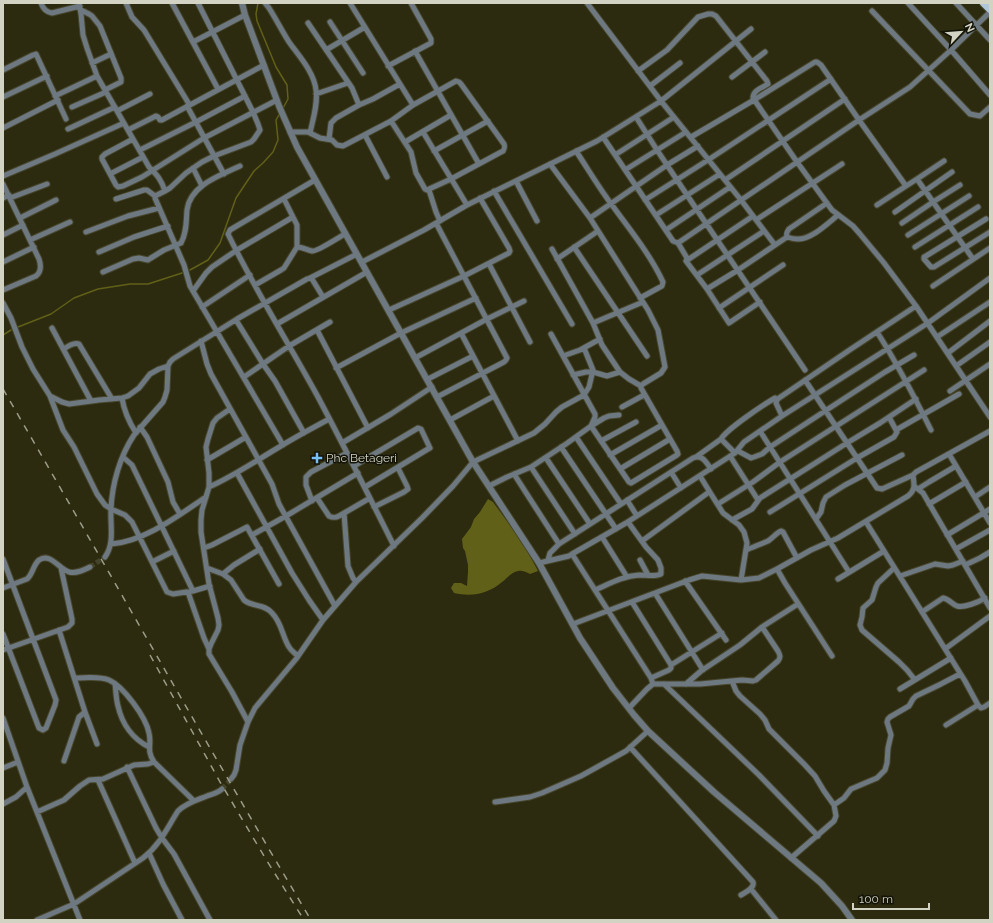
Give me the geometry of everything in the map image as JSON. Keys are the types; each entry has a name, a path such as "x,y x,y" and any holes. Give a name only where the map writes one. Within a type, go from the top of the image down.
{"main road":[{"path":"984,3 990,11"}],"street":[{"path":"41,3 44,9 52,13 80,6"},
{"path":"126,3 132,17 144,30 189,104 187,106 224,174"},
{"path":"172,3 218,89"},
{"path":"155,196 173,185 193,168 214,156 254,139 260,130 237,79 198,3"},
{"path":"242,3 245,15 278,102 297,147 473,462 539,562 573,624 613,688 648,731 714,792 821,883 842,906 852,920"},
{"path":"265,3 288,40 303,59 315,84 316,105 310,133"},
{"path":"350,3 413,105"},
{"path":"388,66 432,41 411,3"},
{"path":"587,3 661,101 741,200 775,246"},
{"path":"908,3 990,95"},
{"path":"956,3 990,40"},
{"path":"72,107 106,91 122,80 100,26 96,20 80,6"},
{"path":"80,6 83,35 97,76 143,157 149,167 158,176 165,190"},
{"path":"872,11 970,114 980,116 990,107"},
{"path":"678,243 910,87 951,50 990,11"},
{"path":"638,71 666,50 695,19 702,15 708,14 716,16 768,82 768,84 757,90 753,96 754,100 782,142 832,210 853,226 870,244 928,323 990,417"},
{"path":"193,42 245,15"},
{"path":"330,22 363,73"},
{"path":"308,23 348,83 360,105"},
{"path":"326,50 365,27"},
{"path":"362,262 480,198 604,137 661,101 751,29"},
{"path":"415,52 479,164"},
{"path":"732,77 765,52"},
{"path":"3,70 36,54 66,119"},
{"path":"92,63 111,54"},
{"path":"691,137 815,62 818,62 906,186"},
{"path":"650,86 680,63"},
{"path":"128,130 156,116 162,120 264,65"},
{"path":"3,97 47,76"},
{"path":"3,128 97,76"},
{"path":"645,200 831,79"},
{"path":"290,132 303,131 320,138 332,140 337,145 343,146 392,121 413,105 456,81 459,82 504,144 505,149 429,190"},
{"path":"316,94 348,83"},
{"path":"329,139 330,126 333,120 400,84"},
{"path":"68,129 150,94"},
{"path":"140,150 245,96"},
{"path":"725,180 845,99"},
{"path":"134,140 103,155 102,159 118,187 142,177 204,138 253,112 278,102"},
{"path":"405,142 451,115"},
{"path":"636,117 805,370"},
{"path":"615,155 674,117"},
{"path":"392,121 413,157 416,173 425,189 429,190 438,222 464,276 507,358 504,362 437,397"},
{"path":"434,151 488,121"},
{"path":"3,176 124,123"},
{"path":"423,132 467,205"},
{"path":"626,170 686,132"},
{"path":"365,135 387,177"},
{"path":"604,137 673,241 678,243 687,258 686,261 707,289 729,323 760,302"},
{"path":"590,218 667,165 698,146"},
{"path":"576,151 611,204 656,267 663,282 662,286 642,300 593,323"},
{"path":"110,174 143,157"},
{"path":"876,205 944,161"},
{"path":"550,164 590,218 642,300 658,330 665,367 661,373 641,386"},
{"path":"686,261 842,164"},
{"path":"103,272 133,259 139,258 148,260 164,250 181,243 186,226 187,209 191,198 210,180 240,166"},
{"path":"193,168 202,186"},
{"path":"895,212 952,172"},
{"path":"656,215 720,174"},
{"path":"917,179 973,259"},
{"path":"315,180 230,230 228,234 358,473 394,546"},
{"path":"516,180 537,221"},
{"path":"3,184 34,247 41,265 38,274 3,290"},
{"path":"3,198 47,184"},
{"path":"902,223 960,184"},
{"path":"666,230 730,187"},
{"path":"116,199 144,190 147,190 155,196 176,245 184,265 188,281 193,291 282,445"},
{"path":"494,191 572,324"},
{"path":"908,235 969,196"},
{"path":"389,310 507,255 510,251 480,198"},
{"path":"255,285 281,270 297,247 297,227 284,199"},
{"path":"20,218 56,200"},
{"path":"707,289 775,246 787,237 787,232 790,229 826,203"},
{"path":"915,247 978,207"},
{"path":"86,232 128,216 160,208"},
{"path":"787,237 797,239 808,236 816,232 838,215"},
{"path":"193,291 212,267 237,250 293,217"},
{"path":"986,219 924,257 924,259 929,266 932,267 990,232"},
{"path":"30,240 70,222"},
{"path":"3,235 23,225"},
{"path":"99,252 134,237 168,226"},
{"path":"557,258 598,231"},
{"path":"697,275 764,231"},
{"path":"297,247 310,251 316,251 346,234"},
{"path":"3,262 34,247"},
{"path":"574,247 647,356"},
{"path":"933,286 990,248"},
{"path":"552,249 593,323 600,339 620,372 641,386 641,390 678,454 632,483 629,482 601,441 592,424"},
{"path":"105,557 111,544 111,509 117,472 130,441 166,397 168,366 170,362 201,341 265,303 357,254"},
{"path":"489,264 530,342"},
{"path":"719,308 783,265"},
{"path":"276,324 367,272"},
{"path":"202,306 250,275"},
{"path":"539,562 572,554 628,522 711,469 734,453 744,442 782,416 928,323 990,278"},
{"path":"308,279 312,279 323,297"},
{"path":"336,368 401,332 476,298"},
{"path":"415,358 524,301"},
{"path":"937,337 990,302"},
{"path":"3,303 33,369 50,396 63,430 74,447 94,488 102,501 111,509 125,515 132,522 167,592 173,594 191,592 210,586"},
{"path":"782,416 777,407 777,400 877,332 914,304"},
{"path":"236,320 304,433"},
{"path":"948,353 990,321"},
{"path":"244,377 289,346 330,322"},
{"path":"52,328 91,401"},
{"path":"316,330 368,428"},
{"path":"877,332 916,399 931,430"},
{"path":"461,333 518,441"},
{"path":"551,334 595,414 592,424"},
{"path":"563,356 575,353 600,339"},
{"path":"201,341 207,364 272,484 277,499 335,606"},
{"path":"956,366 990,342"},
{"path":"64,349 74,343 79,344 112,399"},
{"path":"231,779 236,770 240,745 248,722 255,708 298,656 323,620 356,582 436,504 473,462 534,433 562,407 584,395 593,372 584,348"},
{"path":"734,453 750,458 762,454 770,447 825,411 914,355"},
{"path":"428,379 473,356"},
{"path":"950,391 990,364"},
{"path":"50,396 69,404 122,398 128,396 139,388 150,374 168,366"},
{"path":"718,504 780,462 924,370"},
{"path":"573,375 593,372 607,376 620,372"},
{"path":"805,380 879,489 913,475 990,431"},
{"path":"342,443 391,414 432,387"},
{"path":"896,430 959,394"},
{"path":"622,407 644,395"},
{"path":"450,420 494,396"},
{"path":"122,398 126,413 136,433"},
{"path":"548,560 550,553 559,544 696,457 721,439 737,424 775,398"},
{"path":"732,520 752,509 758,500 790,478 880,423 916,399"},
{"path":"209,649 219,625 210,586 201,532 201,520 209,487 206,447 213,423 230,408"},
{"path":"489,486 531,467 546,458 592,424 609,416 619,415"},
{"path":"770,512 894,437 897,434 896,430 889,417"},
{"path":"209,487 237,473 282,445 329,419"},
{"path":"601,441 636,422"},
{"path":"610,455 661,423"},
{"path":"140,428 147,437 162,469 180,514"},
{"path":"354,466 420,428 430,448 365,487"},
{"path":"760,431 850,572"},
{"path":"207,460 246,437"},
{"path":"576,437 621,504"},
{"path":"620,469 670,439"},
{"path":"721,439 734,453 748,485 758,500"},
{"path":"561,447 616,529"},
{"path":"347,453 311,472 306,477 306,485 315,499 332,518 335,518 370,498"},
{"path":"948,454 990,523"},
{"path":"816,519 821,512 823,502 826,497 845,485 902,455"},
{"path":"123,457 132,465 162,525 191,592 204,638 209,649 209,654 248,722"},
{"path":"696,457 704,459 711,469"},
{"path":"546,458 590,524"},
{"path":"573,624 685,581 702,576 742,580 759,578 811,550 838,538 911,494 916,488 956,466"},
{"path":"531,467 575,534"},
{"path":"374,507 408,489 398,468"},
{"path":"671,472 681,488"},
{"path":"237,473 292,573 323,620"},
{"path":"252,535 358,473"},
{"path":"514,474 559,544"},
{"path":"913,475 916,488 923,493 990,608"},
{"path":"700,476 723,513 739,525 744,532 747,543 742,580"},
{"path":"929,504 966,482"},
{"path":"975,497 990,487"},
{"path":"642,541 709,492"},
{"path":"111,544 139,537 162,525 206,497"},
{"path":"627,500 637,516"},
{"path":"947,535 990,509"},
{"path":"344,513 348,566 356,582"},
{"path":"595,590 627,577 648,575 656,576 662,572 658,560 628,522"},
{"path":"866,522 951,658 978,705 981,708 990,703"},
{"path":"204,548 247,528 249,529 279,584"},
{"path":"956,549 990,530"},
{"path":"746,550 766,542 777,533 783,532 797,558"},
{"path":"602,537 627,577"},
{"path":"223,574 234,565 260,549"},
{"path":"152,562 174,551"},
{"path":"838,579 884,551"},
{"path":"900,576 935,564 948,566 964,563 980,558 990,552"},
{"path":"572,554 651,678 653,684"},
{"path":"3,559 34,639 56,702 46,728 43,730 39,728 3,634"},
{"path":"3,588 23,581 30,576 37,562 41,559 50,559 61,568 69,572 82,571 90,567"},
{"path":"640,560 648,575"},
{"path":"3,650 68,627 72,623 61,568"},
{"path":"207,568 223,574 231,580 246,602 263,606 273,613 280,625 289,647 298,656"},
{"path":"894,568 878,583 872,600 863,608 860,625 862,630 907,670 915,680"},
{"path":"777,569 832,656"},
{"path":"685,581 726,640"},
{"path":"655,593 703,670"},
{"path":"922,612 943,598 946,598 960,606 976,603 985,598"},
{"path":"632,602 671,665"},
{"path":"686,684 762,627 798,604"},
{"path":"945,649 990,616"},
{"path":"629,708 653,684 700,684 756,680 780,658 778,650 762,627"},
{"path":"59,630 85,712 97,744"},
{"path":"651,678 669,670 671,665 722,633"},
{"path":"900,689 951,658"},
{"path":"834,805 844,798 851,789 877,778 885,770 888,748 892,735 887,722 888,719 909,706 913,698 916,696 960,674"},
{"path":"75,678 102,678 110,680 129,697 137,706 149,732 149,748 154,762 194,801"},
{"path":"732,681 740,696 765,720 769,730 815,776 834,805 836,816 834,821 792,858"},
{"path":"115,684 118,706 126,726 141,743 149,748"},
{"path":"664,684 753,770 818,836"},
{"path":"946,725 978,705"},
{"path":"64,761 79,717 85,712"},
{"path":"3,718 27,787 80,920"},
{"path":"494,802 542,794 581,776 630,747 648,731"},
{"path":"630,747 752,880 754,884 753,887 741,895"},
{"path":"3,768 18,762"},
{"path":"37,812 64,800 85,783 107,777 134,765 150,764 154,762"},
{"path":"128,767 156,828 186,874 210,920"},
{"path":"98,780 135,863"},
{"path":"3,804 16,797 27,787"},
{"path":"37,920 74,904 135,863 149,853 162,838 182,807 222,789"},
{"path":"149,853 182,920"},
{"path":"751,889 776,920"}],"shaded area":[{"path":"488,499 493,502 523,543 538,571 530,574 522,571 516,572 511,574 497,586 480,594 467,595 454,593 451,588 454,583 461,583 467,586 468,565 462,539"}],"waterway":[{"path":"258,3 256,14 257,21 276,67 287,85 288,99 282,110"},
{"path":"190,270 208,260 220,243 236,198 254,171 273,152 278,140 276,120 280,113"},
{"path":"18,327 51,314 74,298 98,289 130,284 148,284 182,273"},
{"path":"3,335 11,330"}],"tunnel":[{"path":"90,567 105,557"},
{"path":"222,789 231,779"}],"railway":[{"path":"3,389 311,920"},
{"path":"150,655 220,782 304,920"}],"place":[{"name":"Phc Betageri","path":"317,458"}]}
